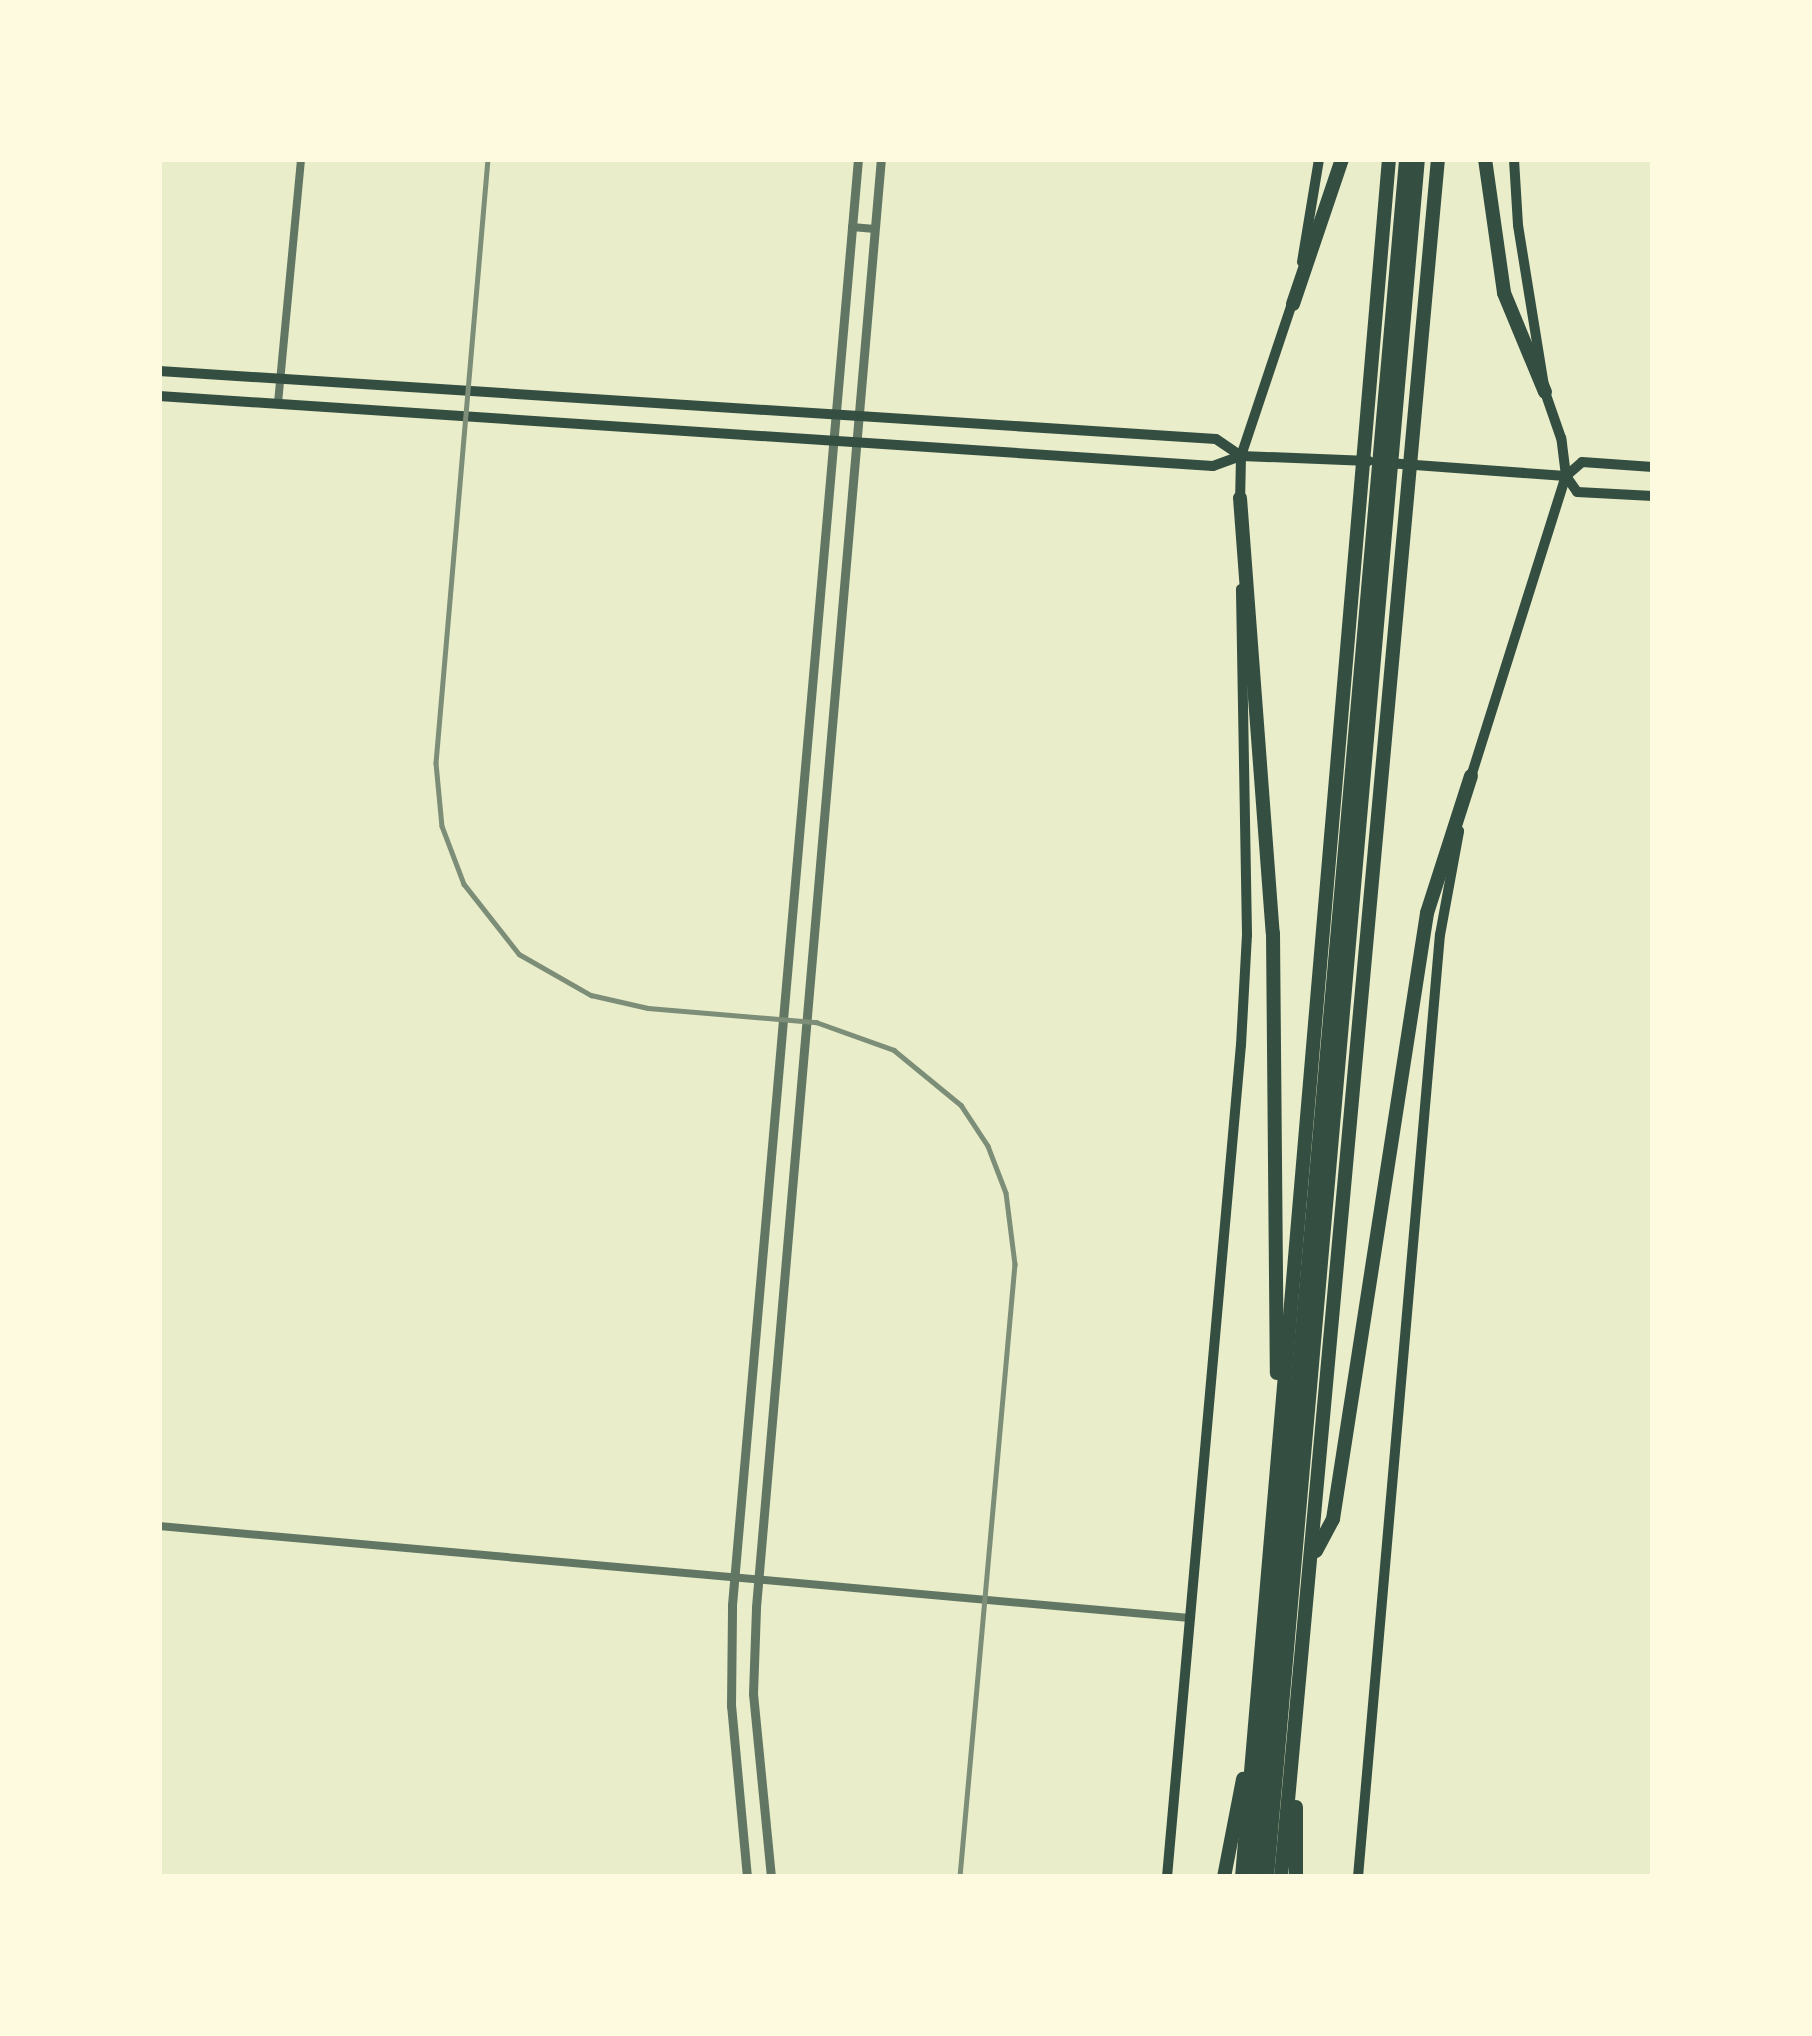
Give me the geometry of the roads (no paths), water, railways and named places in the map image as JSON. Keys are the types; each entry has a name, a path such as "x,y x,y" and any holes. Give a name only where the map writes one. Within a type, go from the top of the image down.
{"highway":[{"path":"1293,304 1342,159"},
{"path":"1242,1877 1389,159"},
{"path":"1255,1877 1406,159"},
{"path":"1267,1877 1418,159"},
{"path":"1281,1877 1438,159"},
{"path":"1485,159 1504,292 1545,392"},
{"path":"1240,498 1277,1042 1275,1497"},
{"path":"1314,1555 1334,1519 1427,913 1471,776"},
{"path":"1224,1877 1257,1704"},
{"path":"1296,1718 1296,1877"}],"main road":[{"path":"1167,1877 1247,935 1241,456 1293,304 1319,159"},
{"path":"1358,1877 1440,934 1471,776 1566,476 1561,438 1545,392 1518,226 1514,159"},
{"path":"159,371 1216,440 1241,456"},
{"path":"159,396 1213,466 1241,456 1566,476 1582,462 1653,467"},
{"path":"1566,476 1577,492 1653,496"}],"street":[{"path":"278,403 301,159"},
{"path":"747,1877 729,1666 734,1579 858,159"},
{"path":"771,1877 753,1694 758,1581 881,159"},
{"path":"852,227 875,229"},
{"path":"159,1526 1190,1618"}],"railway":[{"path":"488,159 436,763 442,826 464,884 519,954 591,995 648,1008 816,1022 894,1050 961,1105 988,1146 1006,1193 1015,1264 960,1877"}]}
